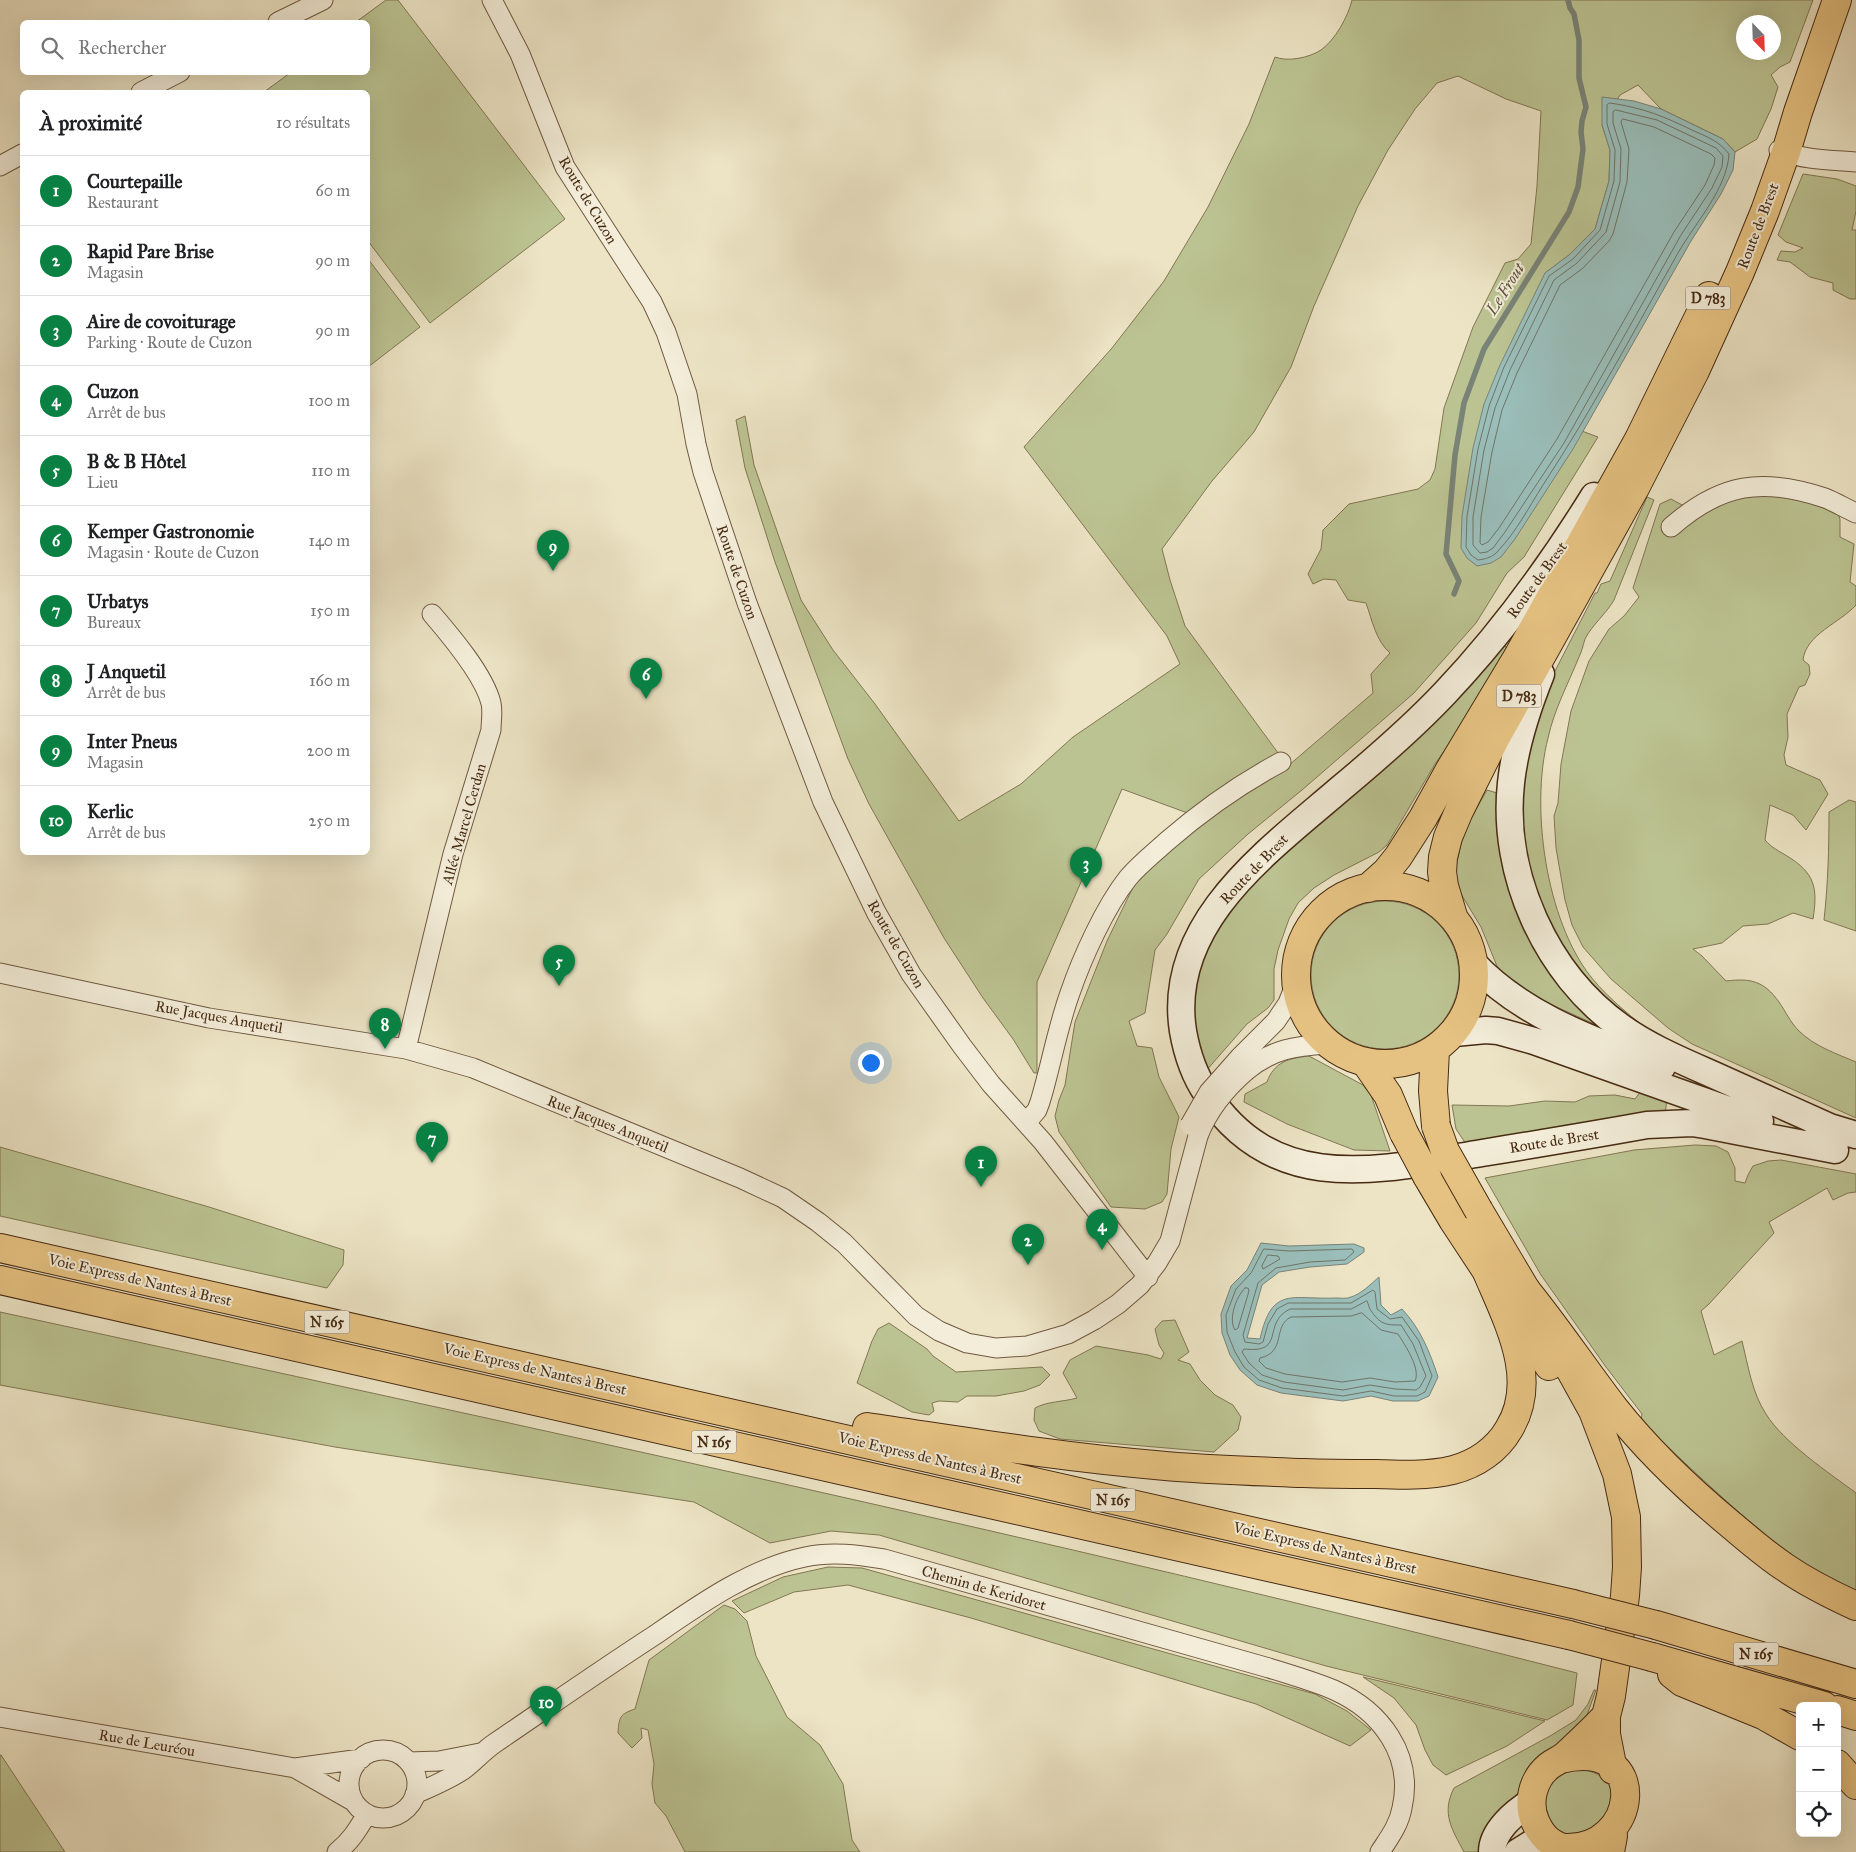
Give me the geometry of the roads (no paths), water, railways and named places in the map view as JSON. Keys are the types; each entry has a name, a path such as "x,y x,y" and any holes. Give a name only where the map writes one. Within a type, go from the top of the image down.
{"main road":[{"name":"Route de Brest","path":"1453,916 1442,872 1443,857 1448,837 1495,738 1635,488 1692,379 1765,211 1783,151 1837,0"},
{"name":"Route de Brest","path":"1368,888 1386,872 1398,857 1517,658 1639,439 1783,151"},
{"name":"Route de Brest","path":"1682,353 1555,557 1476,660 1422,717 1259,861 1214,911 1195,944 1184,978 1181,996 1186,1048 1189,1060 1202,1088 1231,1126 1242,1136 1284,1159 1316,1167 1352,1170 1404,1166 1646,1126 1692,1123 1845,1142"},
{"name":"Route de Brest","path":"1563,618 1525,716 1511,784 1510,820 1512,841 1520,878 1539,929 1554,955 1577,985 1609,1018 1622,1028 1644,1042 1845,1142"},
{"path":"1613,1770 1606,1734 1606,1716 1611,1696 1625,1596 1626,1543 1612,1518 1592,1411 1526,1290 1449,1160 1436,1126 1433,1091 1444,1042 1467,1012 1474,989 1474,964 1467,938 1453,916 1439,904 1423,894 1405,888 1386,886 1368,888 1340,898 1318,916 1302,941 1296,969 1296,983 1305,1017 1327,1044 1345,1056 1366,1063 1390,1065 1413,1061 1444,1042 1486,1030 1498,1031 1534,1040 1845,1142"},
{"path":"1474,964 1488,978 1522,1003 1574,1031 1773,1109 1845,1142"},
{"path":"1366,1063 1388,1094 1416,1157 1453,1220 1487,1272 1572,1375 1615,1409 1680,1480 1756,1546 1801,1578 1856,1606"},
{"name":"Voie Express de Nantes à Brest","path":"0,1248 1573,1604 1656,1625 1856,1684"},
{"path":"653,1396 977,1444 1147,1464 1220,1470 1317,1473 1405,1475 1440,1472 1465,1466 1491,1451 1509,1429 1519,1405 1522,1374 1519,1357 1487,1272"},
{"name":"Voie Express de Nantes à Brest","path":"0,1280 1569,1635 1810,1702"},
{"path":"1652,1657 1682,1682 1764,1716 1796,1734"},
{"path":"1841,1711 1856,1716"},
{"path":"1562,1847 1539,1830 1533,1816 1531,1802 1534,1787 1540,1775 1593,1731 1606,1716"},
{"path":"1518,1852 1534,1842 1580,1851 1591,1850 1601,1845 1612,1844 1620,1827 1626,1812 1626,1797 1622,1782 1613,1770 1602,1761 1588,1756 1561,1759"},
{"path":"1841,1768 1856,1785"},
{"path":"1492,1852 1494,1840 1500,1829 1522,1807 1531,1802"}],"street":[{"path":"282,20 323,0"},
{"name":"Route de Cuzon","path":"492,0 515,42 565,166 648,296 666,332 688,394 698,456 728,550 804,755 847,853 896,950 977,1067 1060,1163 1148,1277"},
{"path":"145,90 174,75"},
{"path":"1783,151 1825,160 1856,162"},
{"path":"0,166 20,155"},
{"path":"1671,527 1683,516 1716,496 1752,486 1776,487 1825,498 1856,513"},
{"name":"Allée Marcel Cerdan","path":"406,1049 453,854 491,730 492,711 489,697 476,671 432,614"},
{"path":"1026,1123 1040,1102 1061,1018 1070,991 1115,896 1144,861 1182,828 1233,789 1281,762"},
{"name":"Rue Jacques Anquetil","path":"0,973 209,1018 406,1049 473,1068 768,1190 803,1211 844,1244 916,1316 939,1331 967,1343 996,1348 1027,1346 1068,1334 1083,1328 1118,1304 1148,1277"},
{"path":"1148,1277 1170,1241 1182,1194 1194,1130 1205,1120 1243,1064 1276,1021 1288,1003 1296,983"},
{"path":"1243,1064 1287,1048 1327,1044"},
{"name":"Chemin de Keridoret","path":"416,1794 456,1774 481,1753 679,1618 756,1574 787,1561 807,1556 853,1554 884,1560 1269,1668 1335,1690 1354,1700 1387,1729 1400,1756 1403,1767 1405,1789 1402,1809 1392,1836 1380,1852"},
{"name":"Rue de Leuréou","path":"0,1717 295,1768 361,1759"},
{"path":"378,1751 389,1751 399,1754 409,1762 416,1777 416,1794 404,1811 396,1816 376,1818 358,1808 349,1789 353,1768 361,1759 368,1754 378,1751"},
{"name":"Chemin de Keridoret","path":"409,1762 439,1762 481,1753"},
{"name":"Rue de Leuréou","path":"295,1768 353,1800"},
{"path":"337,1852 357,1832 367,1814"}],"water":[{"path":"1602,97 1634,101 1661,109 1723,139 1735,152 1733,170 1721,194 1691,241 1573,449 1515,539 1501,557 1491,563 1477,566 1467,558 1461,548 1462,516 1473,448 1484,404 1500,365 1545,273 1569,255 1595,229 1609,181 1610,150 1602,125"},
{"path":"1261,1243 1289,1246 1354,1244 1364,1248 1364,1252 1347,1264 1279,1272 1262,1285 1247,1338 1260,1339 1271,1310 1278,1303 1286,1299 1349,1298 1355,1296 1379,1277 1381,1305 1391,1315 1402,1309 1414,1324 1428,1350 1438,1377 1429,1396 1418,1401 1393,1401 1371,1396 1343,1401 1281,1393 1257,1385 1240,1370 1230,1355 1222,1333 1221,1314 1231,1286 1247,1270"}],"waterway":[{"name":"Le Frout","path":"1454,594 1459,581 1446,554 1455,455 1464,403 1484,349 1569,212 1578,187 1583,149 1582,121 1586,107 1579,78 1579,40 1574,14 1568,0"}],"place":[{"name":"Inter Pneus","path":"553,571"},
{"name":"Kemper Gastronomie","path":"646,699"},
{"name":"Aire de covoiturage","path":"1086,888"},
{"name":"B & B Hôtel","path":"559,986"},
{"name":"J Anquetil","path":"385,1049"},
{"name":"Urbatys","path":"432,1163"},
{"name":"Courtepaille","path":"981,1187"},
{"name":"Cuzon","path":"1102,1250"},
{"name":"Rapid Pare Brise","path":"1028,1265"},
{"name":"Kerlic","path":"546,1727"}]}
